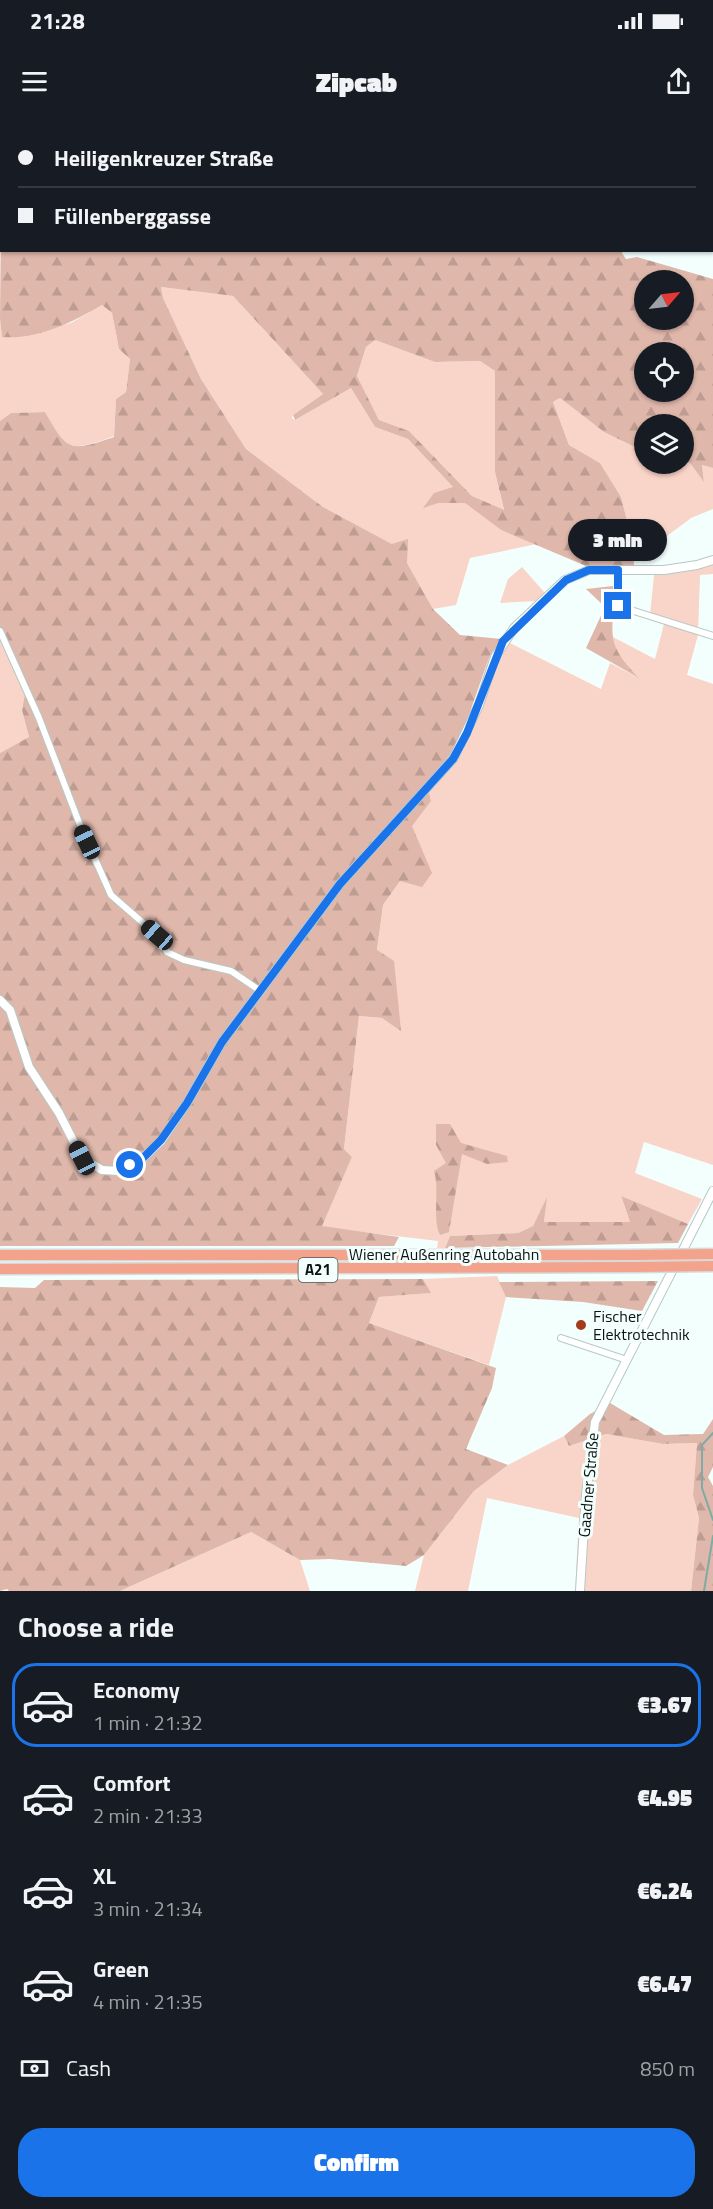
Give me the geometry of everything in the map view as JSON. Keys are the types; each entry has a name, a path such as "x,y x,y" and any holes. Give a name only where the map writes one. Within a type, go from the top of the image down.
{"highway":[{"name":"Wiener Außenring Autobahn","path":"0,1256 713,1254"},
{"name":"Wiener Außenring Autobahn","path":"0,1269 713,1266"}],"main road":[{"path":"0,1000 10,1010 29,1067 59,1113 82,1158 102,1170 119,1171 142,1159 161,1140 187,1103 222,1042 340,884 453,759 475,714 495,657 514,628 566,580 589,570 681,568 713,560"}],"street":[{"path":"618,570 618,606 713,636"},
{"path":"0,631 39,718 80,825 111,895 157,935 167,952 184,960 231,971 260,990"},
{"name":"Gaadner Straße","path":"580,1591 592,1432 604,1400 627,1360 713,1191"},
{"path":"561,1338 627,1360"}],"shaded area":[{"path":"161,287 233,296 323,394 292,418 295,420 351,388 375,427 408,439 454,488 438,503 465,503 501,530 537,544 470,558 456,605 433,609 407,563 392,544 323,507 246,449 201,379 163,298"},
{"path":"102,305 112,313 119,349 130,359 126,392 116,399 114,436 88,445 72,445 59,435 45,412 11,413 0,421 0,319 2,337 71,323"},
{"path":"375,340 435,362 480,361 495,371 495,472 504,511 472,496 409,431 379,420 357,376 366,347"},
{"path":"560,398 604,432 634,447 634,474 694,474 694,468 704,481 702,465 713,468 713,509 691,518 659,542 633,544 621,497 600,463 569,445 553,402"},
{"path":"713,564 713,574 700,575 698,635 687,675 713,684 713,1165 644,1142 635,1173 702,1199 688,1224 621,1197 630,1222 544,1222 546,1200 533,1226 518,1233 450,1236 445,1248 437,1248 438,1241 321,1227 352,1157 344,1149 359,1016 382,1018 401,1030 377,951 383,905 400,881 411,826 431,801 427,783 476,701 490,654 502,639 601,689 610,663 637,677 620,658 611,636 655,659 665,620 650,615 654,575"},
{"path":"522,567 545,593 536,601 500,603 508,579"},
{"path":"0,637 25,693 22,710 29,737 0,753"},
{"path":"497,1276 506,1297 489,1365 369,1323 379,1297 430,1293 423,1279"},
{"path":"606,1434 663,1444 697,1443 693,1495 699,1518 691,1591 575,1591 579,1518 487,1498 468,1591 415,1591 424,1555 474,1491 508,1465 564,1436 569,1446"},
{"path":"251,1532 300,1560 310,1591 120,1591"}],"green space":[{"path":"1,252 622,252 626,259 637,257 682,270 634,270 634,330 694,330 694,274 713,279 713,468 702,465 704,482 694,468 694,414 634,414 634,447 604,432 560,398 553,402 569,445 600,463 621,497 633,544 634,566 586,566 501,530 465,503 438,503 423,508 434,493 453,487 408,439 375,427 351,388 295,420 293,415 323,394 233,296 161,287 163,298 201,379 246,449 323,507 392,544 408,539 407,563 433,609 460,635 502,639 490,655 459,743 427,783 431,801 412,826 432,873 422,887 400,881 383,905 377,950 394,961 401,1031 382,1018 359,1016 344,1149 352,1157 322,1226 399,1237 394,1246 0,1246 0,753 29,737 22,710 25,693 0,637 0,421 11,413 45,412 59,435 72,445 88,445 114,437 116,399 126,392 130,359 119,349 112,313 102,305 79,318 41,333 2,337","holes":["375,340 435,362 480,361 495,371 495,472 504,510 472,496 409,431 379,420 357,376 366,347"]},
{"path":"613,586 615,644 619,654 639,678 586,648 605,607 586,589"},
{"path":"436,1124 450,1124 461,1143 507,1156 508,1162 487,1164 462,1154 449,1232 440,1235 434,1171 446,1163 436,1145"},
{"path":"621,1196 688,1224 678,1243 445,1248 450,1236 518,1233 533,1226 547,1197 544,1222 630,1222"},
{"path":"423,1279 431,1293 379,1297 369,1323 496,1368 492,1388 466,1449 508,1465 474,1491 424,1555 406,1566 330,1559 300,1560 251,1532 120,1591 9,1591 7,1589 0,1591 0,1287 35,1288 44,1280"},
{"path":"658,1281 642,1311 583,1302 506,1297 499,1282"},
{"path":"610,1403 664,1435 703,1434 713,1419 713,1467 708,1477 713,1486 713,1591 691,1591 699,1518 693,1495 697,1443 663,1444 606,1434 569,1446 564,1436 590,1414"}],"waterway":[{"path":"713,1433 702,1445 702,1488 713,1520"},
{"path":"704,1591 713,1536"}],"place":[{"name":"Fischer Elektrotechnik","path":"581,1325"}],"route":[{"path":"130,1165 142,1159 161,1140 187,1103 222,1042 340,884 453,759 479,705 495,657 503,641 514,628 566,580 589,570 618,570 618,606"}]}
